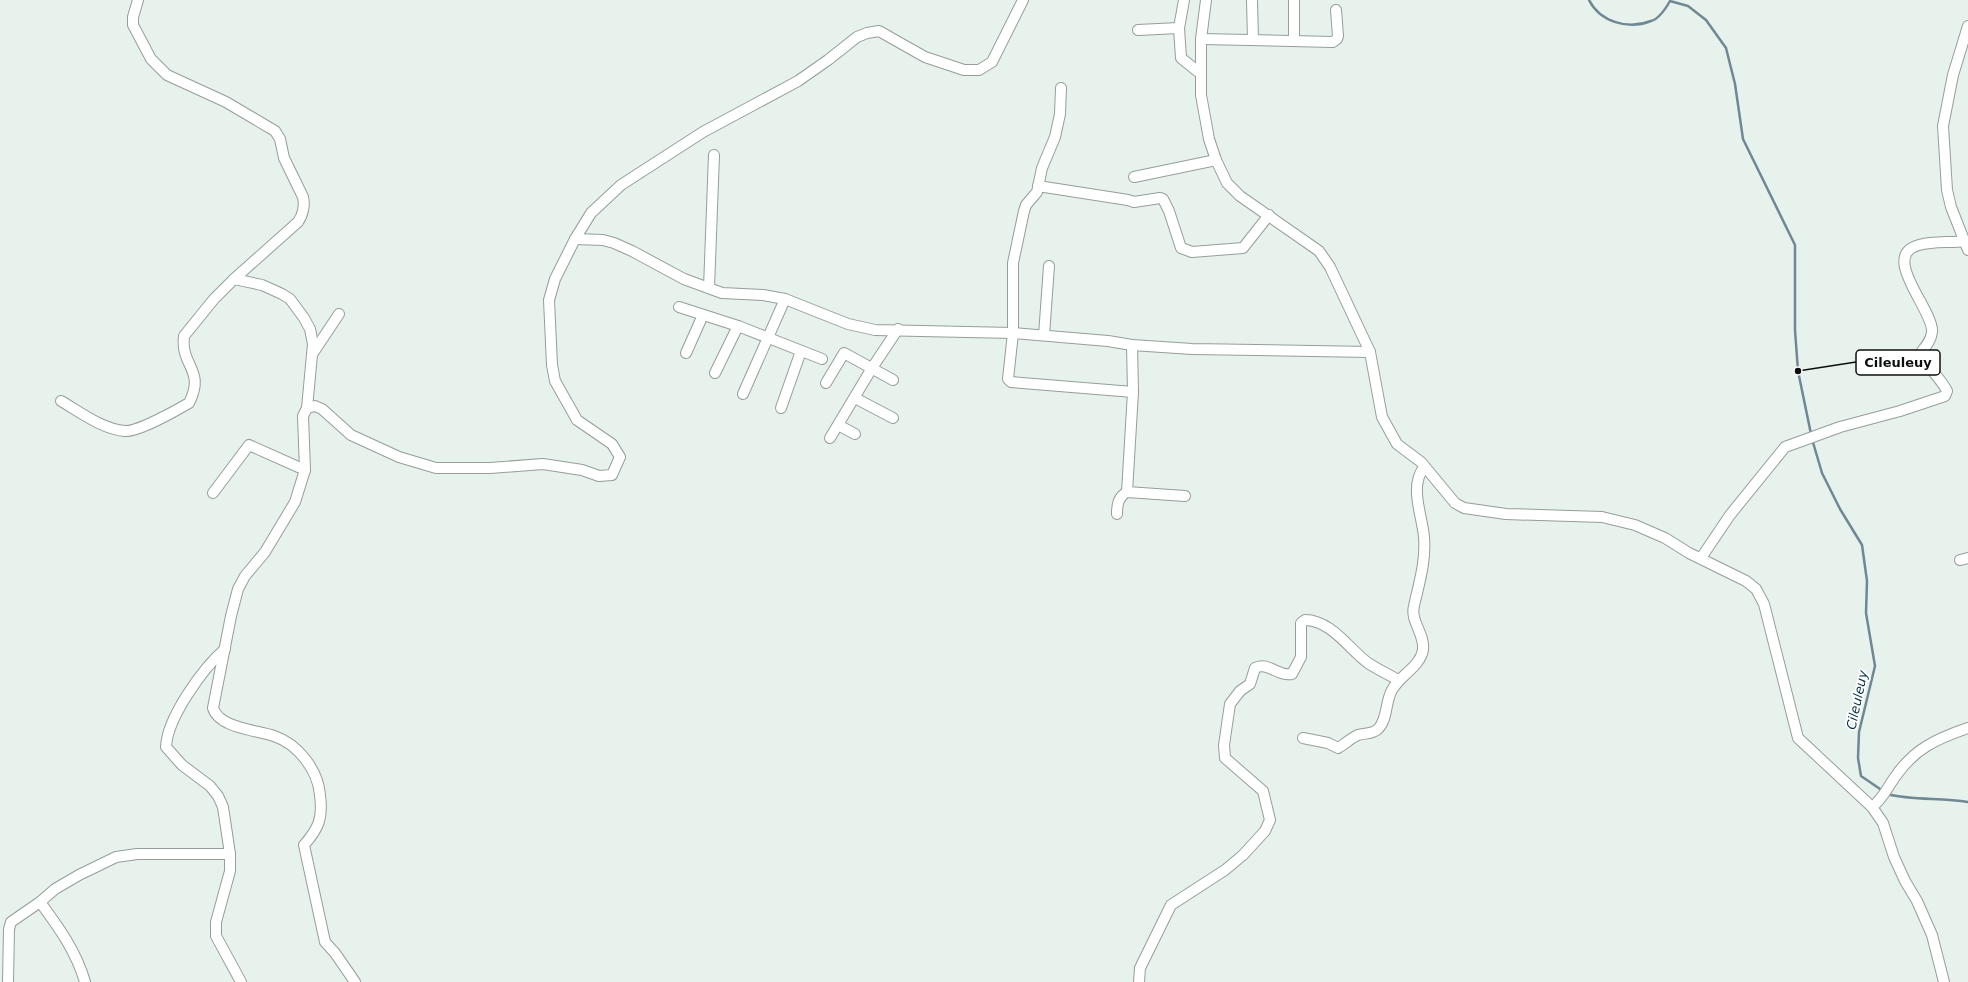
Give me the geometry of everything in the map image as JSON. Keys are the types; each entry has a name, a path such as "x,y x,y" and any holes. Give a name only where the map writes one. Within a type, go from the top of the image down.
{"street":[{"path":"61,401 100,424 126,431 162,419 189,403 196,382 184,352 184,336 214,299 234,279 298,222 302,213 303,197 284,158 280,139 275,131 226,102 167,75 151,59 133,25 133,17 138,0"},
{"path":"307,408 315,406 322,409 351,435 399,457 436,468 490,468 543,464 582,470 599,476 612,475 620,457 612,444 577,420 555,381 552,365 549,300 555,279 575,239 591,213 621,185 703,132 798,81 828,60 856,37 867,33 879,32 925,57 964,70 979,70 992,62 1023,0"},
{"path":"1184,0 1180,28 1181,58 1201,74"},
{"path":"1206,0 1201,39 1201,95 1205,122 1216,160 1227,182 1240,196 1319,251 1330,267 1370,352 1382,417 1397,444 1421,462 1455,502 1464,508 1506,514 1602,518 1635,525 1665,538 1746,581 1756,589 1764,604 1798,738 1872,807 1883,823 1902,875 1917,901 1932,935 1944,982"},
{"path":"1252,0 1253,39"},
{"path":"1294,0 1294,41"},
{"path":"1201,39 1253,39 1329,43 1336,41 1338,36 1336,10"},
{"path":"1701,558 1725,522 1780,451 1796,443 1823,433 1945,396 1947,391 1944,384 1922,356 1922,351 1930,341 1930,321 1907,280 1904,266 1906,253 1917,245 1966,245 1951,207 1947,190 1943,126 1953,75 1968,26"},
{"path":"1138,30 1180,28"},
{"path":"1061,88 1058,125 1042,168 1037,192 1026,205 1024,211 1013,263 1012,332 1008,379 1011,382 1133,392"},
{"path":"709,288 714,155"},
{"path":"1134,178 1216,160"},
{"path":"1038,186 1134,202 1160,198 1163,199 1169,210 1182,248 1192,252 1243,248 1269,215"},
{"path":"575,239 603,240 614,243 684,279 722,292 763,295 785,300 848,324 875,330 898,329 1012,332 1132,345 1192,349 1370,352"},
{"path":"1044,335 1049,266"},
{"path":"234,279 262,285 290,299 310,329 313,353 307,408 303,416 306,470 295,502 265,552 246,576 238,589 213,701 214,713 232,725 275,736 292,747 311,766 320,791 320,816 319,824 304,845 303,849 311,872 325,942 355,982"},
{"path":"743,394 785,300"},
{"path":"679,307 738,326 822,359"},
{"path":"313,353 339,314"},
{"path":"686,353 703,315"},
{"path":"715,373 738,326"},
{"path":"830,438 872,368 898,329"},
{"path":"1127,492 1133,392 1132,345"},
{"path":"781,408 801,351"},
{"path":"826,383 844,353 893,380"},
{"path":"855,398 893,418"},
{"path":"838,425 855,434"},
{"path":"213,493 249,445 306,470"},
{"path":"1303,738 1328,742 1338,748 1358,735 1375,732 1382,725 1387,702 1398,680 1414,665 1423,650 1423,641 1413,614 1423,565 1424,537 1419,509 1417,480 1424,467"},
{"path":"1117,514 1118,503 1122,495 1127,492 1185,496"},
{"path":"1139,982 1140,968 1171,905 1225,870 1243,855 1265,831 1270,820 1263,791 1230,764 1225,758 1224,752 1226,722 1230,704 1240,691 1250,684 1255,668 1267,667 1284,674 1292,674 1301,657 1301,623 1306,620 1312,620 1332,630 1369,663 1398,680"},
{"path":"225,649 207,666 194,685 167,734 166,747 182,765 210,786 218,796 223,807 230,854 230,871 216,922 216,936 241,982"},
{"path":"1872,807 1886,793 1895,777 1916,753 1938,738 1968,728"},
{"path":"8,982 9,929 11,922 67,882 116,857 145,854 230,854"},
{"path":"40,902 69,943 79,963 85,982"}],"waterway":[{"name":"Cileuleuy","path":"1589,0 1594,8 1607,19 1633,25 1654,20 1662,13 1670,1 1688,6 1706,20 1726,48 1735,84 1743,139 1795,245 1795,330 1798,371 1811,434"},
{"name":"Cileuleuy","path":"1812,439 1822,473 1840,509 1862,545 1867,581 1866,613 1875,666 1859,732 1858,758 1861,776 1883,791"},
{"name":"Cileuleuy","path":"1887,794 1907,798 1968,802"}],"place":[{"name":"Cileuleuy","path":"1798,371"}]}
